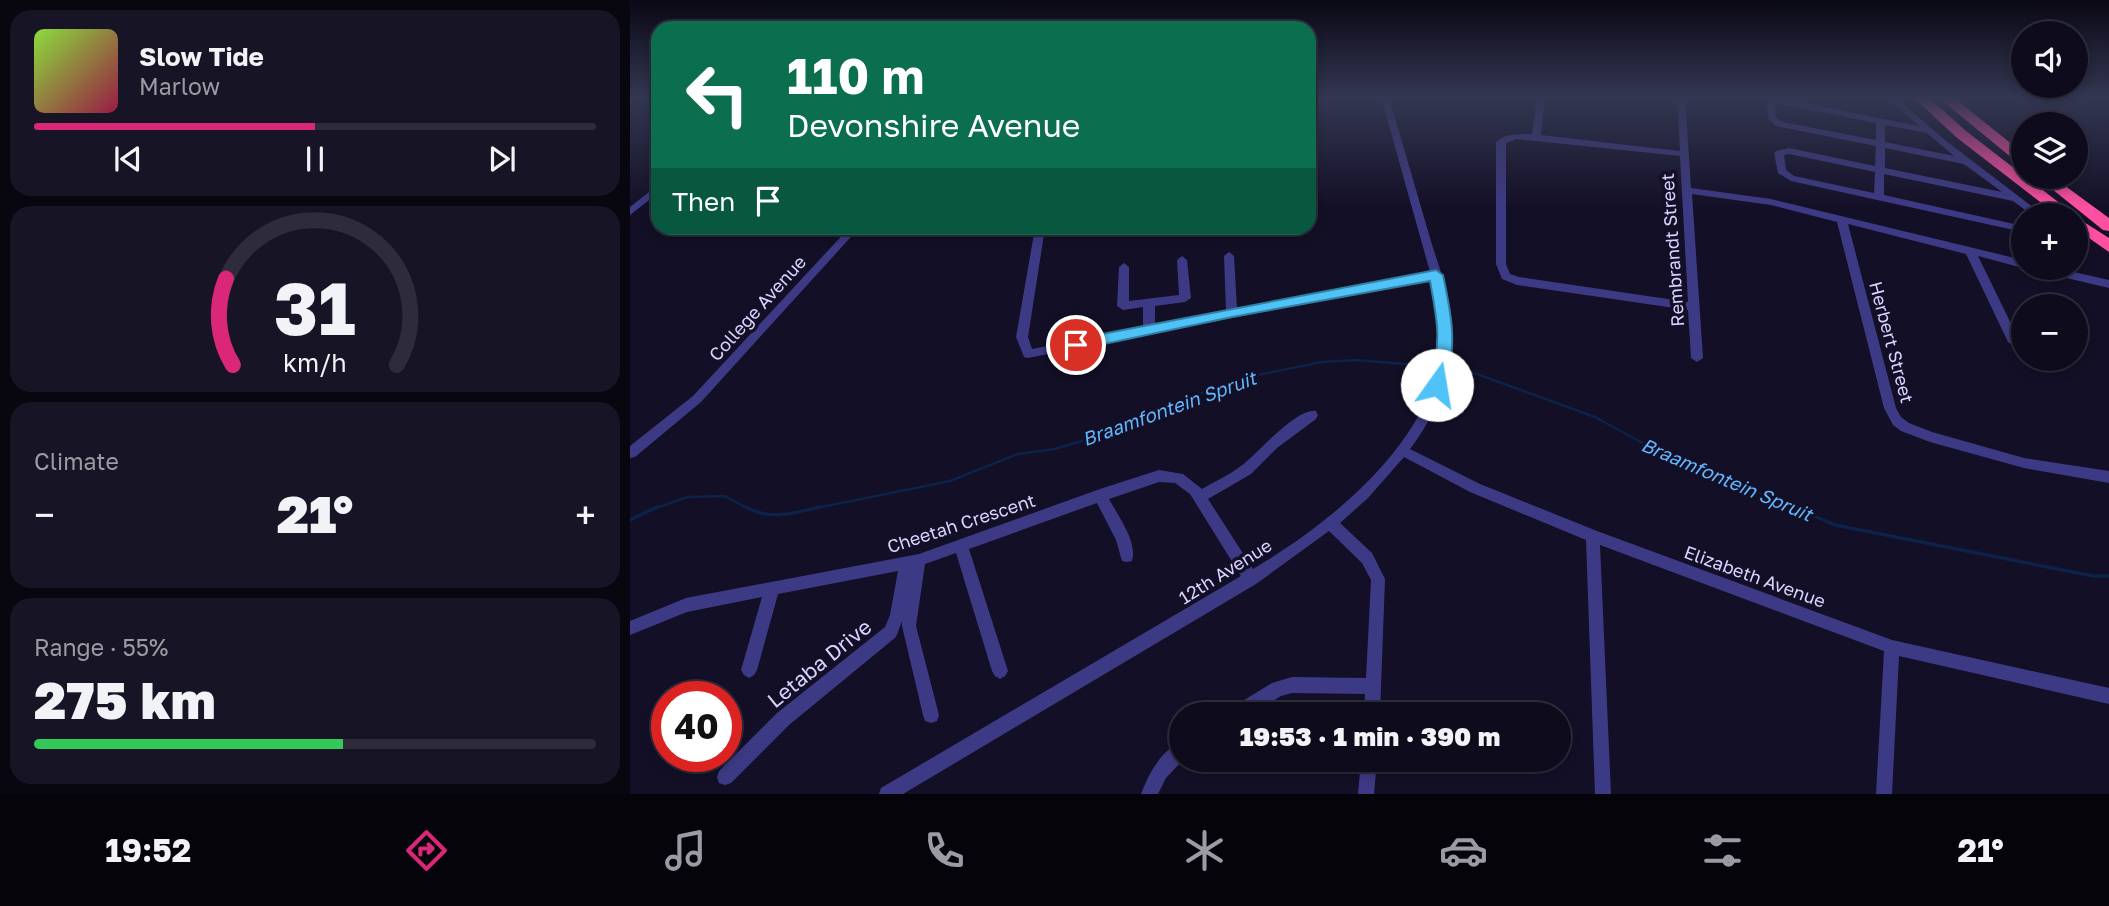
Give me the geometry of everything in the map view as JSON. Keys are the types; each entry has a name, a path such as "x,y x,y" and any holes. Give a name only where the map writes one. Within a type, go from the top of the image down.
{"highway":[{"path":"1961,134 2051,203"},
{"path":"1991,134 2011,150"},
{"path":"2061,189 2109,220"},
{"path":"2061,189 2109,226"},
{"path":"2088,231 2109,246"}],"street":[{"path":"1039,235 1023,337 1028,354 1232,312 1436,275 1396,134"},
{"name":"Rembrandt Street","path":"1682,134 1697,358"},
{"path":"1830,134 1966,161"},
{"path":"1880,134 1880,197"},
{"path":"1932,134 2020,203"},
{"path":"1683,154 1535,137 1507,138 1501,142 1501,264 1503,273 1517,281 1693,307"},
{"path":"2011,226 1787,176 1781,171 1779,153 1788,151 2014,198"},
{"path":"1686,190 1771,202 2011,261"},
{"path":"630,212 651,194"},
{"name":"Herbert Street","path":"1842,220 1890,408 1897,421 1930,437 2024,463 2109,477"},
{"name":"College Avenue","path":"630,453 685,411 848,235"},
{"path":"1970,251 2011,336"},
{"path":"1229,256 1232,312"},
{"path":"1124,267 1123,306 1185,298 1182,260"},
{"name":"12th Avenue","path":"887,794 965,745 1251,579 1300,546 1369,487 1401,450 1426,415 1444,360 1447,331 1436,275"},
{"path":"2088,278 2109,284"},
{"path":"1149,303 1149,330"},
{"path":"1200,497 1246,470 1272,444 1312,415"},
{"name":"Elizabeth Avenue","path":"1401,450 1475,488 1593,536 1892,648 2109,696"},
{"name":"Cheetah Crescent","path":"630,628 686,606 913,562 1149,478 1169,476 1187,482 1200,497 1251,579"},
{"path":"1100,495 1123,538 1127,556"},
{"path":"1329,522 1367,558 1378,579 1373,702"},
{"path":"1593,536 1603,794"},
{"path":"961,547 1000,671"},
{"path":"913,562 910,634 931,715"},
{"name":"Letaba Drive","path":"725,777 783,719 891,632 913,562"},
{"path":"749,670 772,588"},
{"path":"1884,794 1892,648"},
{"path":"1257,702 1278,689 1292,685 1374,687"},
{"path":"1149,794 1160,772 1169,763"},
{"path":"1366,794 1368,772"}],"waterway":[{"name":"Braamfontein Spruit","path":"812,509 950,481 1018,454 1055,449 1095,437 1224,384 1252,376 1322,362 1356,360 1441,367"},
{"name":"Braamfontein Spruit","path":"1447,367 1463,369 1595,417 1659,452 1797,509"},
{"name":"Braamfontein Spruit","path":"653,509 688,497 725,496 749,509"},
{"name":"Braamfontein Spruit","path":"630,520 657,507"},
{"name":"Braamfontein Spruit","path":"746,507 773,515 820,507"},
{"name":"Braamfontein Spruit","path":"1793,507 1835,525 2093,576 2109,576"}],"route":[{"path":"1076,345 1232,312 1436,275 1447,331 1444,360 1437,385"}]}
